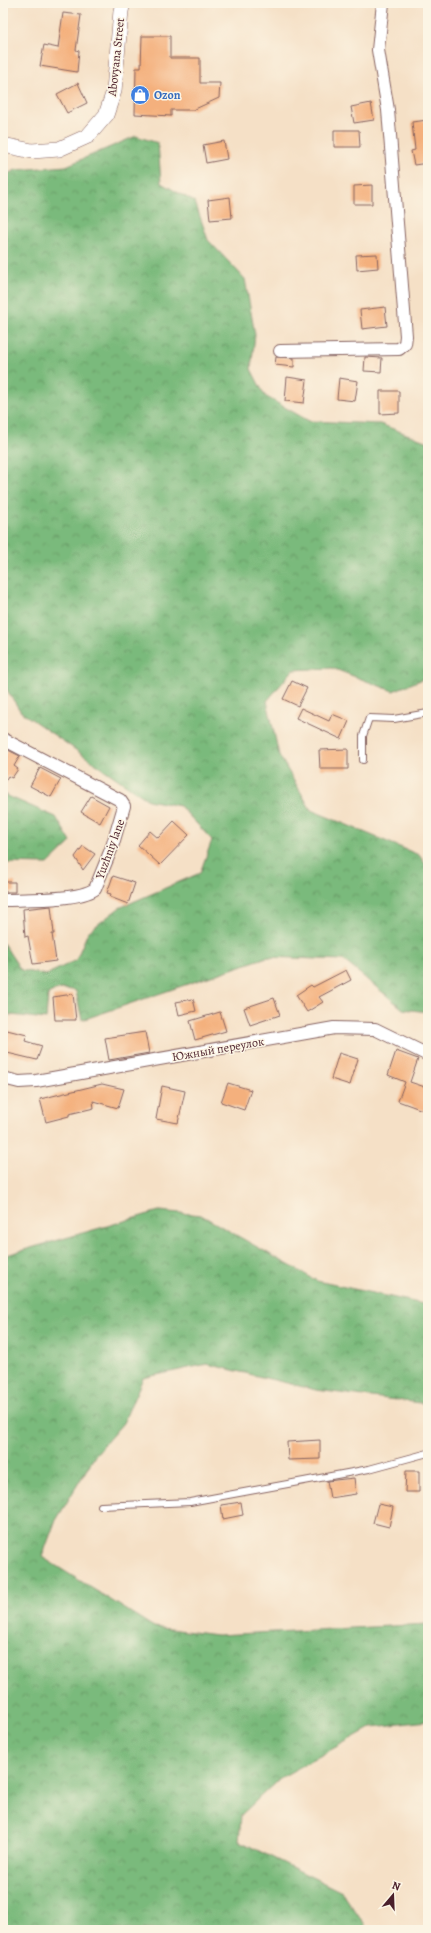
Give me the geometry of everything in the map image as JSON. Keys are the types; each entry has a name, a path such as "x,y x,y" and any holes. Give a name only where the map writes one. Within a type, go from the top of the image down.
{"street":[{"name":"Abovyana Street","path":"3,145 32,151 59,149 88,136 106,115 114,91 123,3"},
{"path":"280,351 399,349 404,344 406,336 388,110 378,50 383,3"},
{"name":"Yuzhniy lane","path":"3,739 120,800 124,806 112,847 95,889 89,893 71,897 3,900"},
{"name":"Южный переулок","path":"3,1078 19,1082 36,1081 334,1028 375,1030 428,1055"}],"lane":[{"path":"363,760 363,736 369,718 394,719 428,713"},
{"path":"101,1506 190,1502 369,1469 428,1452"}],"green space":[{"path":"136,136 158,143 161,183 195,202 208,240 245,279 255,335 251,369 265,396 309,421 380,424 428,442 428,677 393,691 332,668 293,670 267,701 279,755 311,810 419,855 428,868 428,1012 403,1009 343,960 267,957 82,1020 76,991 69,989 58,990 48,994 46,1019 3,1014 3,943 21,970 46,975 76,960 88,932 119,908 200,873 212,840 180,806 148,800 21,712 3,684 3,176 16,170 66,166"},
{"path":"3,794 56,817 71,842 48,864 3,863"},
{"path":"159,1211 201,1215 317,1281 428,1305 428,1404 316,1390 207,1364 143,1378 123,1423 96,1454 55,1522 42,1557 154,1627 217,1635 428,1624 428,1721 372,1727 280,1778 241,1815 239,1841 342,1892 368,1930 3,1930 3,1256"}],"building":[{"path":"63,13 81,15 76,50 79,51 77,72 40,66 44,45 58,48"},
{"path":"142,36 170,36 170,58 200,58 200,83 220,83 219,98 193,110 171,110 171,116 135,114 136,68 141,68"},
{"path":"78,83 87,103 67,113 57,94"},
{"path":"371,103 374,120 354,123 351,107"},
{"path":"428,120 428,163 414,165 411,151 415,150 412,122"},
{"path":"334,130 359,130 360,147 334,147"},
{"path":"224,141 227,159 206,163 203,145"},
{"path":"372,185 372,204 354,204 354,186"},
{"path":"230,197 232,218 210,220 208,200"},
{"path":"377,254 378,268 357,270 356,255"},
{"path":"385,307 387,326 362,329 360,310"},
{"path":"276,357 294,358 294,367 275,365"},
{"path":"365,357 382,358 381,372 364,371"},
{"path":"287,377 307,380 304,403 285,401"},
{"path":"339,378 358,381 355,401 337,399"},
{"path":"380,391 399,391 399,413 380,414"},
{"path":"292,681 307,688 298,706 283,699"},
{"path":"301,708 329,721 332,714 349,721 341,739 296,718"},
{"path":"348,749 348,769 320,769 319,750"},
{"path":"8,750 20,756 14,766 18,769 12,778 8,776 3,784 3,758"},
{"path":"40,768 61,779 51,797 30,786"},
{"path":"91,796 109,806 100,823 81,812"},
{"path":"174,821 189,835 160,865 138,845 150,831 158,838"},
{"path":"83,846 95,854 83,870 75,857"},
{"path":"113,876 135,883 128,904 110,897 111,894 107,893"},
{"path":"3,882 15,882 15,892 3,892"},
{"path":"51,906 54,934 52,934 56,961 33,964 28,936 25,937 23,909"},
{"path":"346,970 351,980 319,997 323,1002 307,1012 296,995 311,985 313,987"},
{"path":"73,994 76,1020 55,1020 53,997"},
{"path":"274,998 280,1015 250,1025 244,1008"},
{"path":"193,999 196,1011 179,1015 176,1002"},
{"path":"220,1012 226,1031 195,1040 190,1021"},
{"path":"3,1029 27,1035 25,1041 42,1046 37,1060 3,1052"},
{"path":"145,1032 149,1053 109,1060 105,1038"},
{"path":"396,1051 418,1059 410,1082 428,1088 428,1112 398,1101 405,1082 388,1075"},
{"path":"339,1053 358,1059 350,1085 331,1079"},
{"path":"228,1083 251,1090 244,1110 221,1102"},
{"path":"102,1084 124,1089 118,1108 93,1101 94,1108 69,1114 69,1116 46,1122 40,1099"},
{"path":"162,1086 185,1091 178,1123 156,1119"},
{"path":"320,1440 320,1459 288,1460 287,1442"},
{"path":"406,1471 419,1471 419,1492 405,1492"},
{"path":"354,1478 356,1494 330,1498 327,1481"},
{"path":"241,1502 243,1515 223,1519 221,1505"},
{"path":"378,1504 393,1507 389,1527 373,1523"}],"place":[{"name":"Ozon","path":"140,95"}]}
